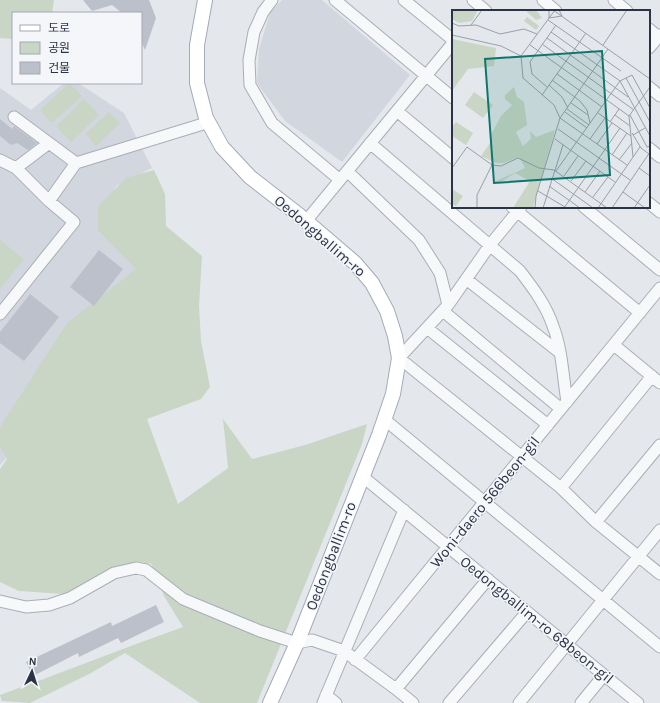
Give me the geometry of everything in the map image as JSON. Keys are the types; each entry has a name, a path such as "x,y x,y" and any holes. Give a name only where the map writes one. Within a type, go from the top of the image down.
{"main road":[{"name":"Oedongballim-ro","path":"205,0 197,45 197,83 206,118 222,147 250,177 306,221 355,263 372,283 387,311 395,336 399,358 393,394 384,419 297,643 270,703"}],"street":[{"path":"272,0 263,12 254,32 249,60 250,85 272,123 340,180"},
{"path":"335,0 452,97"},
{"path":"404,0 452,41"},
{"path":"473,0 484,7"},
{"path":"543,0 555,10"},
{"path":"614,0 626,10"},
{"path":"650,30 659,36 650,47"},
{"path":"306,221 452,43"},
{"path":"650,88 660,96"},
{"path":"396,112 452,157"},
{"path":"14,116 76,163"},
{"path":"49,201 76,163 203,124"},
{"path":"16,168 49,143"},
{"path":"370,143 520,271 538,295 553,326 559,352 564,406"},
{"path":"650,149 660,157"},
{"path":"0,160 16,168 49,201 74,222 0,314"},
{"path":"347,171 419,240 440,273 445,308 564,406"},
{"path":"650,204 660,212"},
{"path":"640,313 517,208 445,308 399,358 561,488 596,522 660,574"},
{"path":"585,208 660,270"},
{"path":"466,278 559,352"},
{"name":"Woni-daero 566beon-gil","path":"355,660 660,288"},
{"path":"427,328 548,425"},
{"path":"561,488 656,379 614,345"},
{"path":"384,419 660,647"},
{"path":"596,522 660,445"},
{"name":"Oedongballim-ro 68beon-gil","path":"362,476 638,703"},
{"path":"336,703 324,699 404,510"},
{"path":"519,703 660,530"},
{"path":"0,601 26,607 49,605 70,598 114,573 136,568 146,570 183,599 260,631 297,643 312,640 344,651 413,703"},
{"path":"396,689 488,579"},
{"path":"449,703 527,612"},
{"path":"581,703 604,675"}],"shaded area":[{"path":"282,0 322,0 410,75 342,162 285,121 257,83 259,49 270,13"},
{"path":"63,84 80,84 124,113 152,168 116,186 101,218 145,272 0,437 0,88 31,110"},
{"path":"0,439 9,455 0,465"}],"green space":[{"path":"0,0 54,0 52,12 12,12 12,39 0,38"},
{"path":"68,84 70,84 82,96 52,123 40,110"},
{"path":"84,99 99,115 71,142 56,126"},
{"path":"109,112 120,123 96,146 85,134"},
{"path":"154,170 165,194 166,226 202,256 199,306 201,341 210,387 201,399 147,419 178,504 228,468 223,419 252,459 305,445 367,424 362,444 257,703 200,703 125,653 91,673 30,703 2,701 0,695 183,627 164,596 151,563 64,594 19,591 0,582 0,469 7,459 0,447 0,427 67,323 136,269 98,230 98,206 126,178"},
{"path":"0,240 24,259 0,289"}],"building":[{"path":"83,0 149,0 156,18 145,50 142,43 142,12 121,12 112,5 92,11"},
{"path":"0,119 12,129 14,126 37,143 28,150 17,143 11,145 0,136"},
{"path":"99,250 123,269 94,306 70,287"},
{"path":"30,294 59,317 24,361 0,343 0,332"},
{"path":"156,605 164,622 121,643 118,638 79,657 78,653 33,676 26,662 111,622 112,626"}]}
